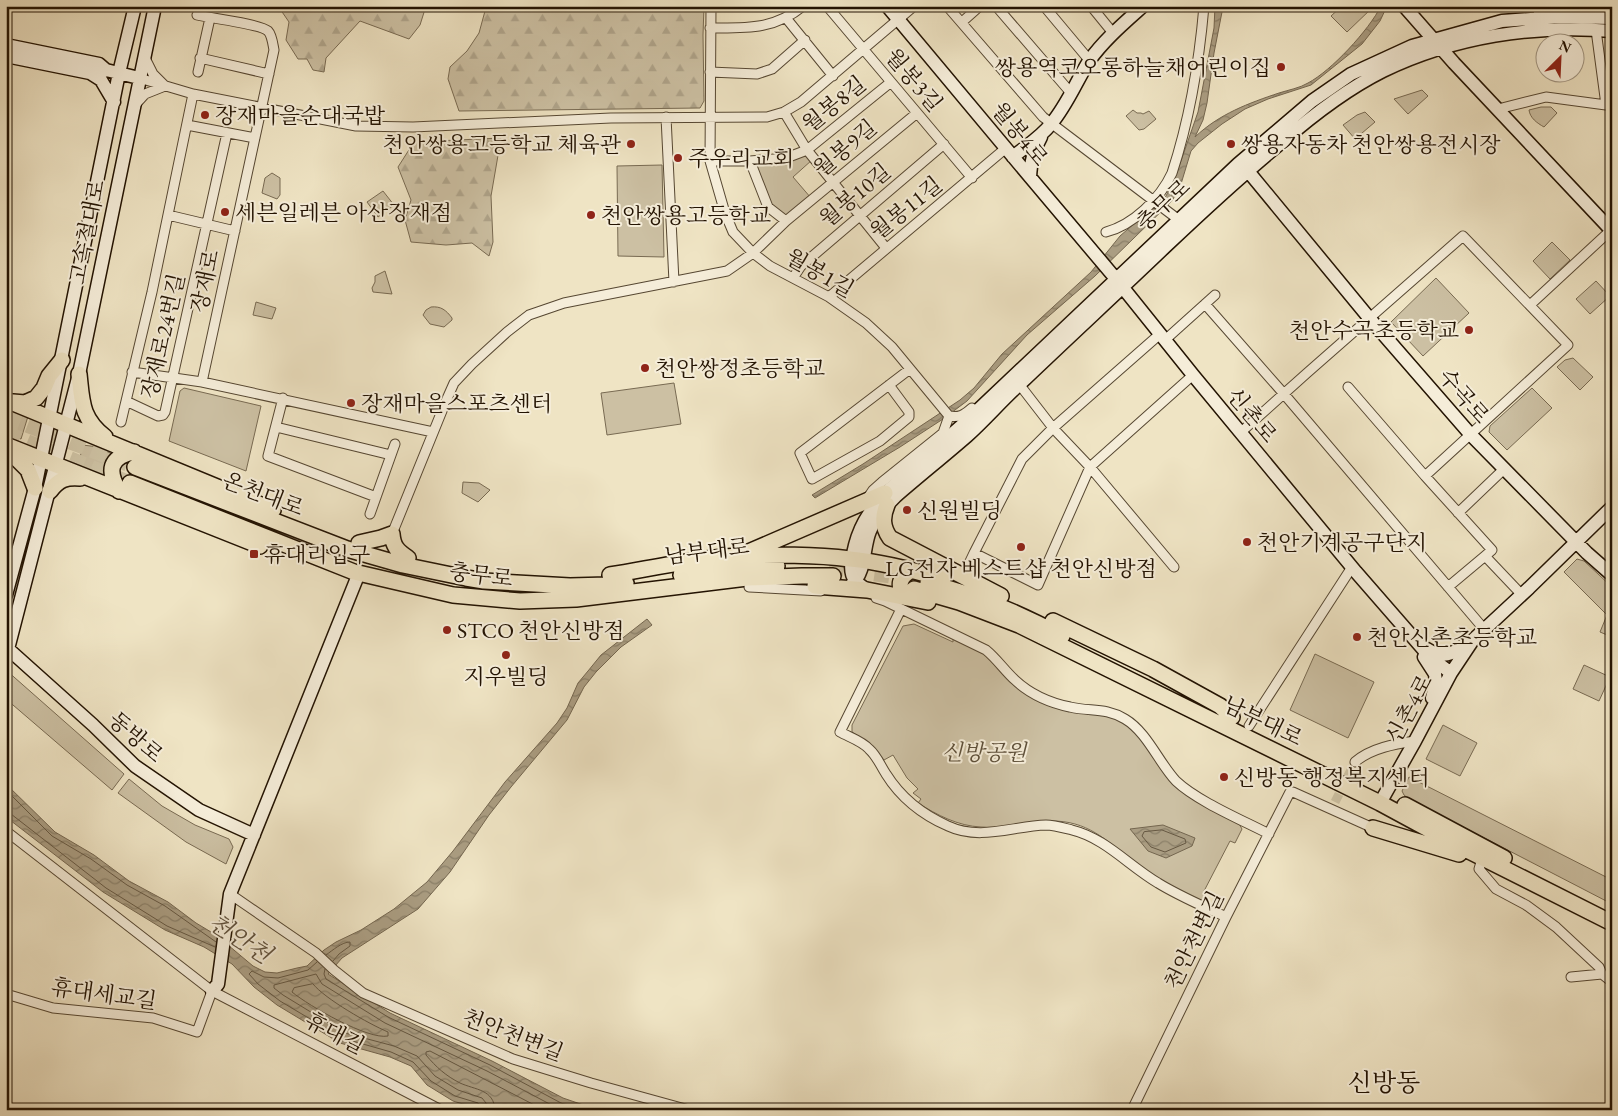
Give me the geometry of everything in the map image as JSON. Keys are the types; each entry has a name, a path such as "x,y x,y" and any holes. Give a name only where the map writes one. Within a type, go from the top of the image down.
{"highway":[{"path":"7,400 25,403 36,398 62,360"},
{"path":"79,374 84,411 90,423 134,460"},
{"path":"7,400 116,446"},
{"path":"6,447 98,482"},
{"path":"6,447 43,489 64,478 80,478 98,482"},
{"path":"124,487 112,477 113,463 120,456 320,530 353,546 408,558 436,566 466,578"},
{"name":"온천대로","path":"134,460 353,546 376,559"},
{"name":"온천대로","path":"98,482 124,487 359,573"},
{"path":"910,589 857,560 831,572 749,587 608,601 595,591 604,576 738,556 865,502 886,499 883,520 884,527 890,538 1001,596 1153,669 1220,706 1225,720"},
{"path":"353,546 392,534 393,545 398,553 408,558"},
{"path":"738,556 831,572 856,586 910,589 967,585 1001,596"},
{"name":"충무로","path":"376,559 466,578 595,591"},
{"name":"남부대로","path":"595,591 831,572"},
{"name":"충무로","path":"359,573 453,595 520,602 576,599 595,591"},
{"name":"남부대로","path":"910,589 958,590 1015,612 1216,712 1225,720 1612,914"},
{"name":"남부대로","path":"1225,720 1249,726 1383,799 1487,863 1612,923"},
{"path":"1372,828 1487,863"}],"street":[{"name":"고속철대로","path":"43,489 41,459 119,73 135,6"},
{"name":"고속철대로","path":"43,489 56,466 79,374 155,6"},
{"name":"월봉1길","path":"711,6 710,161 725,213 733,232 770,266 829,297 866,323 892,347 949,416"},
{"path":"710,28 749,28 786,18 803,6"},
{"name":"월봉3길","path":"827,6 972,178"},
{"name":"월봉4로","path":"887,6 1116,278"},
{"path":"6,45 99,64 106,70 193,94 356,126 432,126 611,118 767,117 784,112 801,102 914,6"},
{"path":"947,6 1043,117 1048,127 1156,201 1179,220"},
{"path":"962,22 980,6"},
{"path":"996,6 1071,92"},
{"path":"1044,6 1090,60"},
{"path":"1091,6 1113,33"},
{"path":"1030,178 1031,160 1035,148 1090,60 1113,33 1143,6"},
{"path":"1106,232 1126,223 1156,201 1172,173 1191,105 1201,47 1204,6"},
{"path":"1404,6 1612,230 1530,305"},
{"name":"충무로","path":"886,499 1179,220 1244,166 1320,110 1355,87 1439,44 1502,21 1539,12 1612,18"},
{"name":"장재로","path":"197,16 254,26 268,31 274,50 202,382"},
{"path":"198,72 210,18"},
{"path":"786,18 833,76"},
{"name":"충무로","path":"1439,44 1505,33 1558,29 1612,31"},
{"path":"1498,108 1546,97 1606,105 1596,30"},
{"path":"710,72 757,74 772,69 805,40"},
{"path":"144,55 153,74 166,86"},
{"path":"6,56 97,73 106,70"},
{"path":"200,58 269,74"},
{"path":"90,72 101,80 114,102"},
{"name":"월봉8길","path":"710,161 750,161 786,158 807,150 891,82"},
{"path":"133,107 145,94 166,86"},
{"name":"장재로24번길","path":"121,422 168,215 193,94"},
{"path":"784,112 807,150 886,248"},
{"name":"월봉9길","path":"392,534 454,383 506,332 529,315 564,304 727,272 754,252 786,221 917,112"},
{"path":"666,117 674,282"},
{"path":"187,125 255,138"},
{"path":"1010,152 1048,127"},
{"name":"장재로24번길","path":"126,401 161,416 165,412 227,133"},
{"name":"월봉10길","path":"793,278 801,266 944,144"},
{"name":"월봉11길","path":"829,297 972,178 1010,152"},
{"path":"750,161 768,207 786,221"},
{"name":"충무로","path":"856,586 859,575 857,536 876,503 886,499 968,435 1019,384 1116,278 1244,166"},
{"name":"수곡로","path":"1244,166 1370,319 1471,435 1587,553 1612,575"},
{"path":"168,215 235,231"},
{"path":"1240,433 1463,236 1568,345 1425,476"},
{"name":"신촌로","path":"1116,278 1240,433 1352,567 1430,657 1450,673"},
{"path":"963,576 1022,459 1053,428 1215,295"},
{"path":"1205,304 1284,394 1484,630"},
{"path":"865,502 872,490 943,433 949,416 964,416 1033,351 1066,326"},
{"path":"889,385 909,412 909,417 880,441 812,479 800,453 889,385 910,369"},
{"path":"132,372 202,382 283,398 433,432"},
{"path":"974,553 1038,586 1090,468 1193,375"},
{"path":"1019,384 1053,428 1090,468 1174,567"},
{"path":"1348,387 1492,550 1448,587"},
{"path":"283,398 268,456 376,497"},
{"path":"276,427 392,455"},
{"path":"370,514 395,444"},
{"path":"1458,513 1504,469"},
{"path":"6,595 43,489"},
{"path":"7,648 43,489"},
{"name":"신촌4로","path":"1383,799 1450,673 1473,640 1612,507"},
{"path":"1485,556 1522,595"},
{"path":"1249,726 1352,567"},
{"path":"215,987 229,897 359,573"},
{"path":"856,586 886,601"},
{"path":"749,587 840,592 886,601 910,589"},
{"path":"910,589 996,658 1015,680 1042,697 1071,707 1107,711 1127,720 1136,728 1175,780 1188,792 1269,834"},
{"path":"910,589 840,732 868,747 908,801 930,817 951,828 990,833 1047,825 1071,829 1092,836 1160,884 1226,917"},
{"path":"1420,645 1434,654 1443,655 1451,654 1473,640"},
{"path":"1420,645 1423,655 1435,674 1436,682 1432,693 1433,708"},
{"name":"동방로","path":"7,648 135,766 199,810 254,835"},
{"path":"1355,762 1362,756 1393,745 1415,742"},
{"name":"천안천변길","path":"1132,1110 1226,917 1290,792 1333,806 1372,828"},
{"name":"휴대길","path":"6,831 215,987 441,1110"},
{"path":"1487,863 1480,869 1496,889 1526,906 1556,927 1599,967 1602,974 1612,982"},
{"name":"천안천변길","path":"229,897 316,952 334,970 363,993 513,1059 689,1110"},
{"path":"1571,977 1602,974"},
{"name":"휴대세교길","path":"6,994 53,1008 153,1018 196,1032 215,987"}],"green space":[{"path":"278,6 426,6 420,25 409,39 360,21 326,58 324,72 313,70 307,59 298,59 286,40 289,22"},
{"path":"479,6 704,6 704,101 700,108 459,111 448,79 450,67 467,51 479,33 485,11"},
{"path":"1342,6 1371,6 1372,8 1347,32 1331,16"},
{"path":"1422,90 1428,96 1408,114 1394,99"},
{"path":"1551,107 1557,113 1544,127 1532,118 1529,110"},
{"path":"1133,110 1143,114 1149,111 1156,119 1144,129 1139,130 1126,116"},
{"path":"1365,112 1375,122 1355,139 1343,125"},
{"path":"501,138 491,196 493,242 489,256 472,243 446,245 411,242 405,220 411,200 398,167 414,142"},
{"path":"806,152 812,160 793,177 811,198 789,215 781,213 775,209 766,196 755,163"},
{"path":"662,165 664,257 618,256 617,166"},
{"path":"272,173 280,178 280,195 277,199 262,193 265,178"},
{"path":"383,191 394,205 378,217 367,202"},
{"path":"1552,242 1570,260 1550,279 1533,261"},
{"path":"385,271 392,294 373,292 375,276"},
{"path":"1436,278 1469,313 1423,356 1391,322"},
{"path":"1596,281 1610,296 1590,314 1576,299"},
{"path":"256,302 276,308 272,319 253,315"},
{"path":"431,307 443,309 450,315 452,320 444,327 430,324 423,315"},
{"path":"1573,358 1593,377 1580,390 1557,367 1565,360"},
{"path":"674,383 681,424 607,435 601,393"},
{"path":"184,388 261,406 246,471 169,441 180,391"},
{"path":"1532,388 1552,408 1507,450 1489,432 1490,426"},
{"path":"8,409 29,413 21,439 6,434"},
{"path":"83,445 98,447 114,455 107,480 77,470"},
{"path":"463,482 479,483 490,490 478,502 462,493"},
{"path":"1577,559 1584,561 1612,587 1612,637 1600,632 1607,615 1564,572"},
{"name":"신방공원","path":"914,624 953,642 953,639 983,652 1030,693 1094,711 1124,722 1135,731 1163,768 1238,822 1242,829 1235,843 1230,841 1203,893 1207,896 1205,900 1201,902 1153,877 1104,839 1075,824 1051,821 993,827 964,825 933,812 918,803 921,799 913,793 918,789 907,778 893,755 884,760 871,745 852,732 852,725 903,626"},
{"path":"1315,654 1374,682 1348,738 1290,710"},
{"path":"1584,665 1610,677 1599,701 1573,689"},
{"path":"6,670 124,774 112,790 6,699"},
{"path":"1443,725 1477,743 1460,776 1426,759"},
{"path":"1409,777 1612,880 1612,904 1409,799 1402,791"},
{"path":"129,779 162,806 195,825 229,839 233,847 226,864 186,842 118,793"}],"water":[{"path":"1215,6 1222,6 1222,12 1207,103 1203,120 1195,137 1214,122 1235,110 1301,86 1317,77 1338,60 1359,38 1381,6 1387,6 1380,21 1362,44 1311,85 1268,99 1245,109 1198,143 1191,151 1181,184 1172,201 1095,276 1027,335 967,401 900,447 815,498 812,495 960,400 974,388 1002,354 1091,272 1120,236 1166,196 1175,178 1198,112 1214,28"},
{"path":"647,619 652,625 621,647 596,672 584,687 567,720 511,787 489,815 450,872 418,909 342,958 328,974 390,1013 492,1061 563,1098 598,1110 483,1110 453,1101 427,1085 411,1066 390,1057 340,1043 277,1005 254,987 232,964 204,947 165,930 103,892 6,817 6,784 55,832 94,855 129,881 168,902 216,935 253,966 265,972 277,973 307,966 324,950 394,909 427,882 505,782 557,723 567,708 578,683 601,655"},
{"path":"1163,825 1195,838 1192,846 1166,858 1148,851 1130,829"}],"tunnel":[{"path":"6,417 135,467"},
{"path":"6,433 130,483"},
{"path":"829,567 917,580"},
{"path":"1335,802 1355,762"}],"place":[{"name":"쌍용역코오롱하늘채어린이집","path":"1281,67"},
{"name":"장재마을순대국밥","path":"205,115"},
{"name":"천안쌍용고등학교 체육관","path":"631,144"},
{"name":"쌍용자동차 천안쌍용전시장","path":"1231,144"},
{"name":"주우리교회","path":"678,158"},
{"name":"세븐일레븐 아산장재점","path":"225,212"},
{"name":"천안쌍용고등학교","path":"591,215"},
{"name":"천안수곡초등학교","path":"1469,330"},
{"name":"천안쌍정초등학교","path":"645,368"},
{"name":"장재마을스포츠센터","path":"351,403"},
{"name":"신원빌딩","path":"907,510"},
{"name":"천안기계공구단지","path":"1247,542"},
{"name":"LG전자 베스트샵 천안신방점","path":"1021,547"},
{"name":"휴대리입구","path":"254,554"},
{"name":"STCO 천안신방점","path":"447,630"},
{"name":"천안신촌초등학교","path":"1357,637"},
{"name":"지우빌딩","path":"506,655"},
{"name":"신방동 행정복지센터","path":"1224,777"}],"district":[{"name":"신방동","path":"1384,1082"}],"water label":[{"name":"천안천","path":"240,938"}]}
